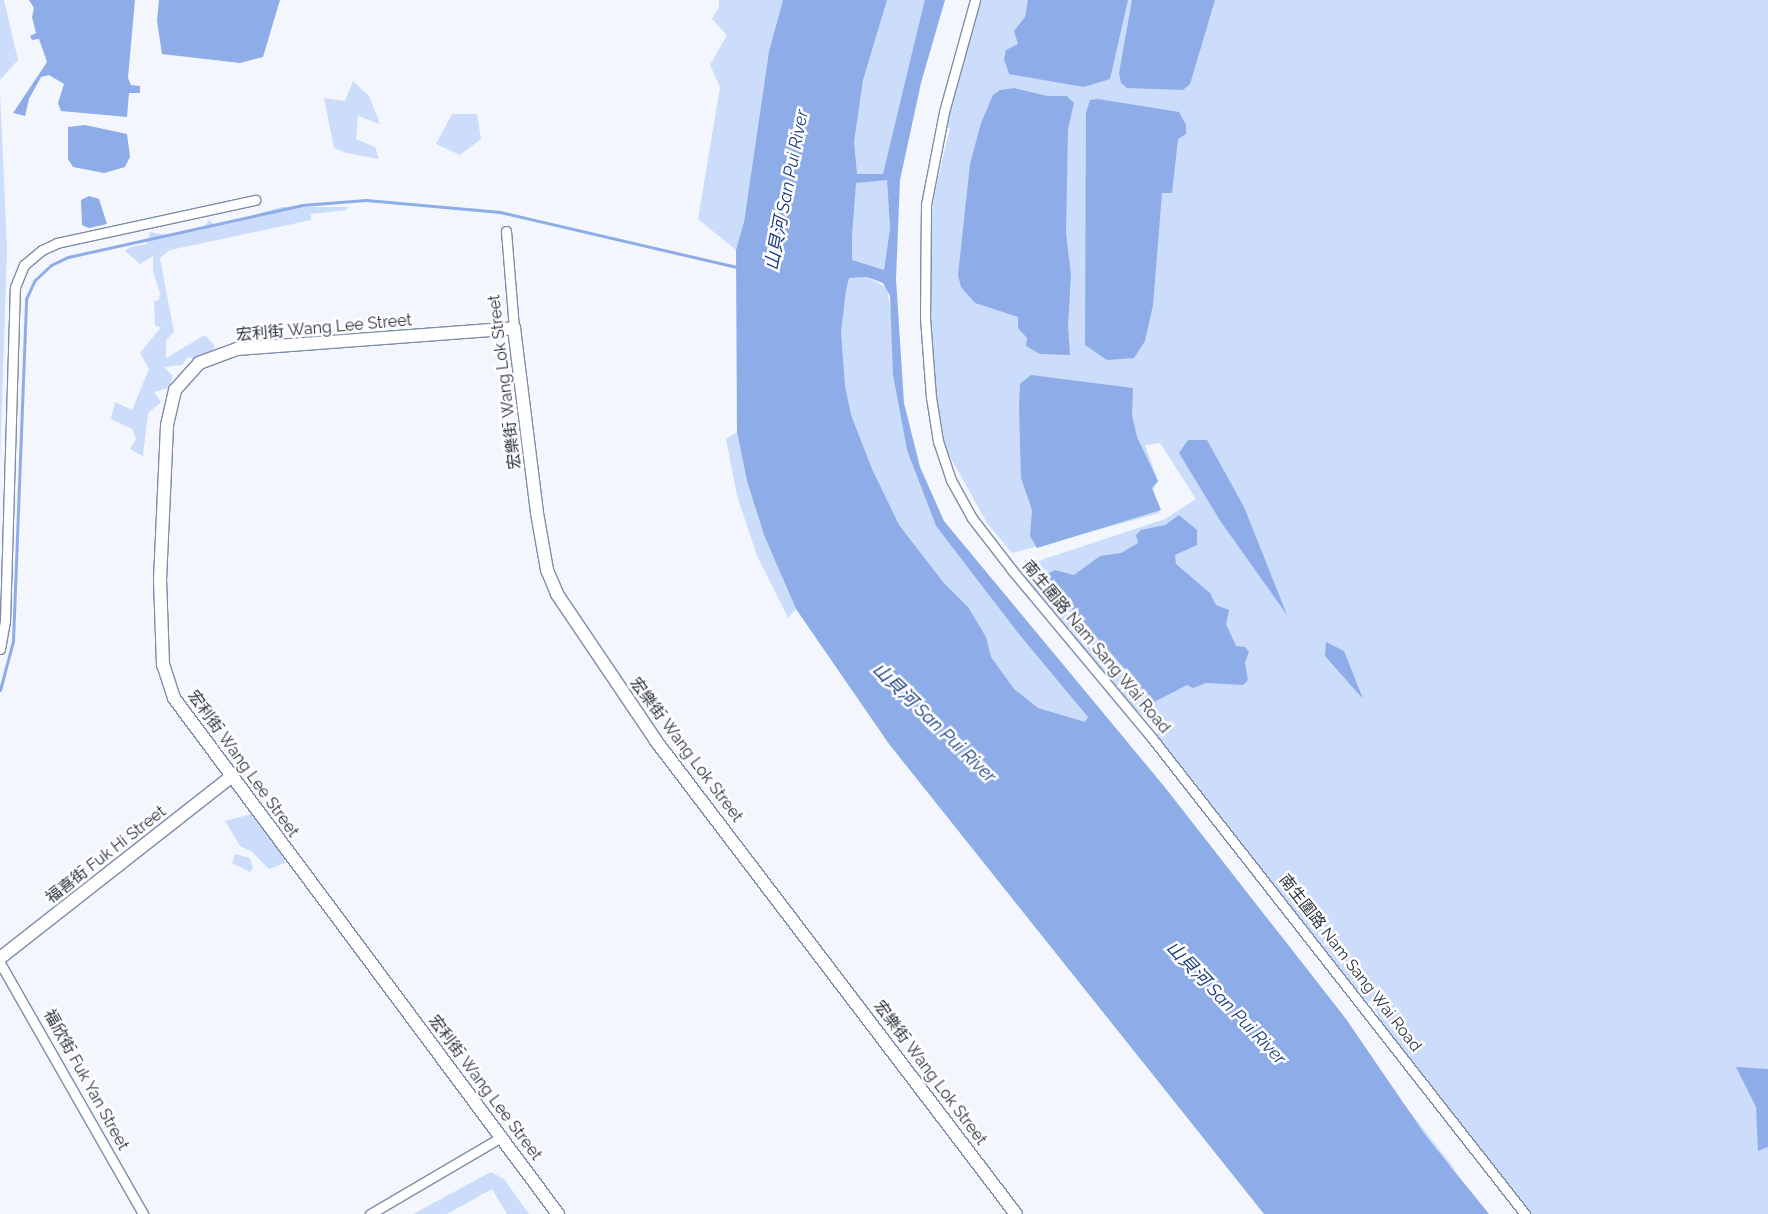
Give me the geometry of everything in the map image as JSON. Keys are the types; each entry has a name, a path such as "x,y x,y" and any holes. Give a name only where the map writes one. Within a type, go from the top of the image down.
{"street":[{"name":"南生圍路 Nam Sang Wai Road","path":"975,0 944,112 926,206 925,318 930,397 938,441 951,480 972,518 1012,570 1152,738 1526,1214"},
{"path":"0,649 5,621 15,287 24,265 42,250 57,243 255,200"},
{"name":"宏樂街 Wang Lok Street","path":"506,231 514,328 537,513 547,570 557,594 656,741 1012,1213"},
{"name":"宏利街 Wang Lee Street","path":"514,328 237,349 199,363 175,390 167,425 160,580 163,665 174,698 558,1214"},
{"name":"福喜街 Fuk Hi Street","path":"0,958 231,777"},
{"name":"福欣街 Fuk Yan Street","path":"0,963 143,1214"},
{"path":"370,1214 501,1137"}],"shaded area":[{"path":"0,0 4,0 18,60 0,80"},
{"path":"719,0 783,0 769,51 744,222 736,250 698,219 720,87 710,65 727,35 712,19 719,7"},
{"path":"870,0 925,0 884,174 858,174 857,182 887,180 890,228 884,270 870,266 849,278 867,277 887,288 893,324 893,375 907,449 936,526 1018,633 1079,705 1088,717 1085,722 1163,785 1346,1019 1391,1088 1458,1173 885,628 800,273"},
{"path":"974,0 1768,0 1768,1214 1525,1214 1379,1035 1379,1017 1371,1001 1357,1004 1330,962 1319,958 1275,904 1278,897 1152,738 1161,730 1136,710 1022,582 1017,568 1165,519 1196,499 1160,443 1145,445 1158,481 1153,490 1160,513 1012,553 987,523 948,453 931,397 926,253 935,191 950,128 937,125"},
{"path":"353,81 369,96 380,124 358,116 356,139 375,147 379,159 346,153 334,148 324,98 345,101"},
{"path":"0,91 7,249 0,463"},
{"path":"452,114 477,114 481,139 460,155 436,144"},
{"path":"281,207 348,207 347,210 311,214 311,220 170,250 160,258 174,332 166,340 166,358 205,335 214,345 214,367 188,357 182,365 164,367 173,376 169,388 154,392 161,402 148,413 143,456 130,449 136,439 132,429 111,419 115,402 132,410 149,369 140,353 161,327 155,326 154,301 159,300 160,293 153,272 153,256 140,264 125,251 130,247 147,244 150,232 166,235 202,230 209,220 217,226"},
{"path":"737,432 747,481 764,535 796,609 788,618 757,556 737,496 726,439"},
{"path":"266,810 284,836 285,863 269,869 251,851 240,846 225,821"},
{"path":"235,854 250,858 253,868 250,872 232,863"},
{"path":"491,1172 504,1179 529,1214 507,1214 492,1189 447,1214 413,1214"}],"water":[{"path":"29,0 135,0 128,78 131,85 140,86 140,93 129,93 127,117 61,111 58,103 64,84 49,75 41,77 29,99 25,116 13,113 47,62 39,39 32,40 30,36 36,33 32,17 34,8"},
{"path":"159,0 280,0 263,57 240,63 162,54 157,21"},
{"name":"山貝河 San Pui River","path":"783,0 887,0 863,80 854,142 857,174 883,174 925,0 945,0 921,83 900,180 896,279 904,403 920,467 944,521 1163,785 1346,1019 1426,1136 1489,1214 1264,1214 889,744 796,609 764,535 747,481 737,432 736,250 744,222 769,51","holes":["887,180 890,228 884,270 852,260 852,236 856,183","867,277 883,283 890,296 893,375 907,450 936,526 1018,633 1088,717 1085,722 1038,708 1014,689 991,657 986,637 968,607 943,582 899,525 872,469 851,415 845,386 841,332 846,290 849,278"]},
{"path":"1028,0 1128,0 1110,79 1084,87 1009,74 1004,59 1006,50 1018,44 1014,31 1025,17"},
{"path":"1132,0 1215,0 1190,84 1183,90 1127,88 1121,83 1119,73"},
{"path":"1014,88 1047,96 1067,96 1074,103 1068,129 1066,233 1071,275 1068,326 1070,355 1040,354 1026,346 1027,338 1018,328 1018,317 975,303 961,287 958,275 970,164 981,123 993,95 1000,90"},
{"path":"1098,99 1179,112 1186,125 1186,134 1178,139 1172,193 1162,193 1153,305 1145,341 1134,358 1107,360 1085,345 1086,113 1090,100"},
{"path":"85,125 127,134 130,157 125,167 104,173 73,167 68,159 68,127"},
{"path":"89,196 99,199 107,224 89,228 82,225 81,200"},
{"path":"1031,375 1133,388 1132,415 1137,437 1158,481 1152,488 1161,510 1037,548 1030,536 1032,510 1021,478 1020,384"},
{"path":"1188,440 1207,440 1244,507 1287,615 1221,522 1179,453"},
{"path":"1179,515 1197,530 1197,545 1175,555 1176,564 1210,593 1216,605 1229,610 1226,624 1236,646 1245,647 1249,652 1245,663 1248,680 1243,685 1206,683 1193,688 1187,685 1154,702 1050,584 1046,575 1055,570 1074,575 1100,556 1121,553 1138,543 1136,535 1141,530 1165,525"},
{"path":"1326,642 1344,651 1363,699 1325,656"},
{"path":"1736,1067 1768,1069 1768,1147 1758,1151 1756,1107"}],"waterway":[{"path":"0,690 13,641 26,299 35,280 51,265 68,257 302,205 366,200 500,212 737,267"}]}
